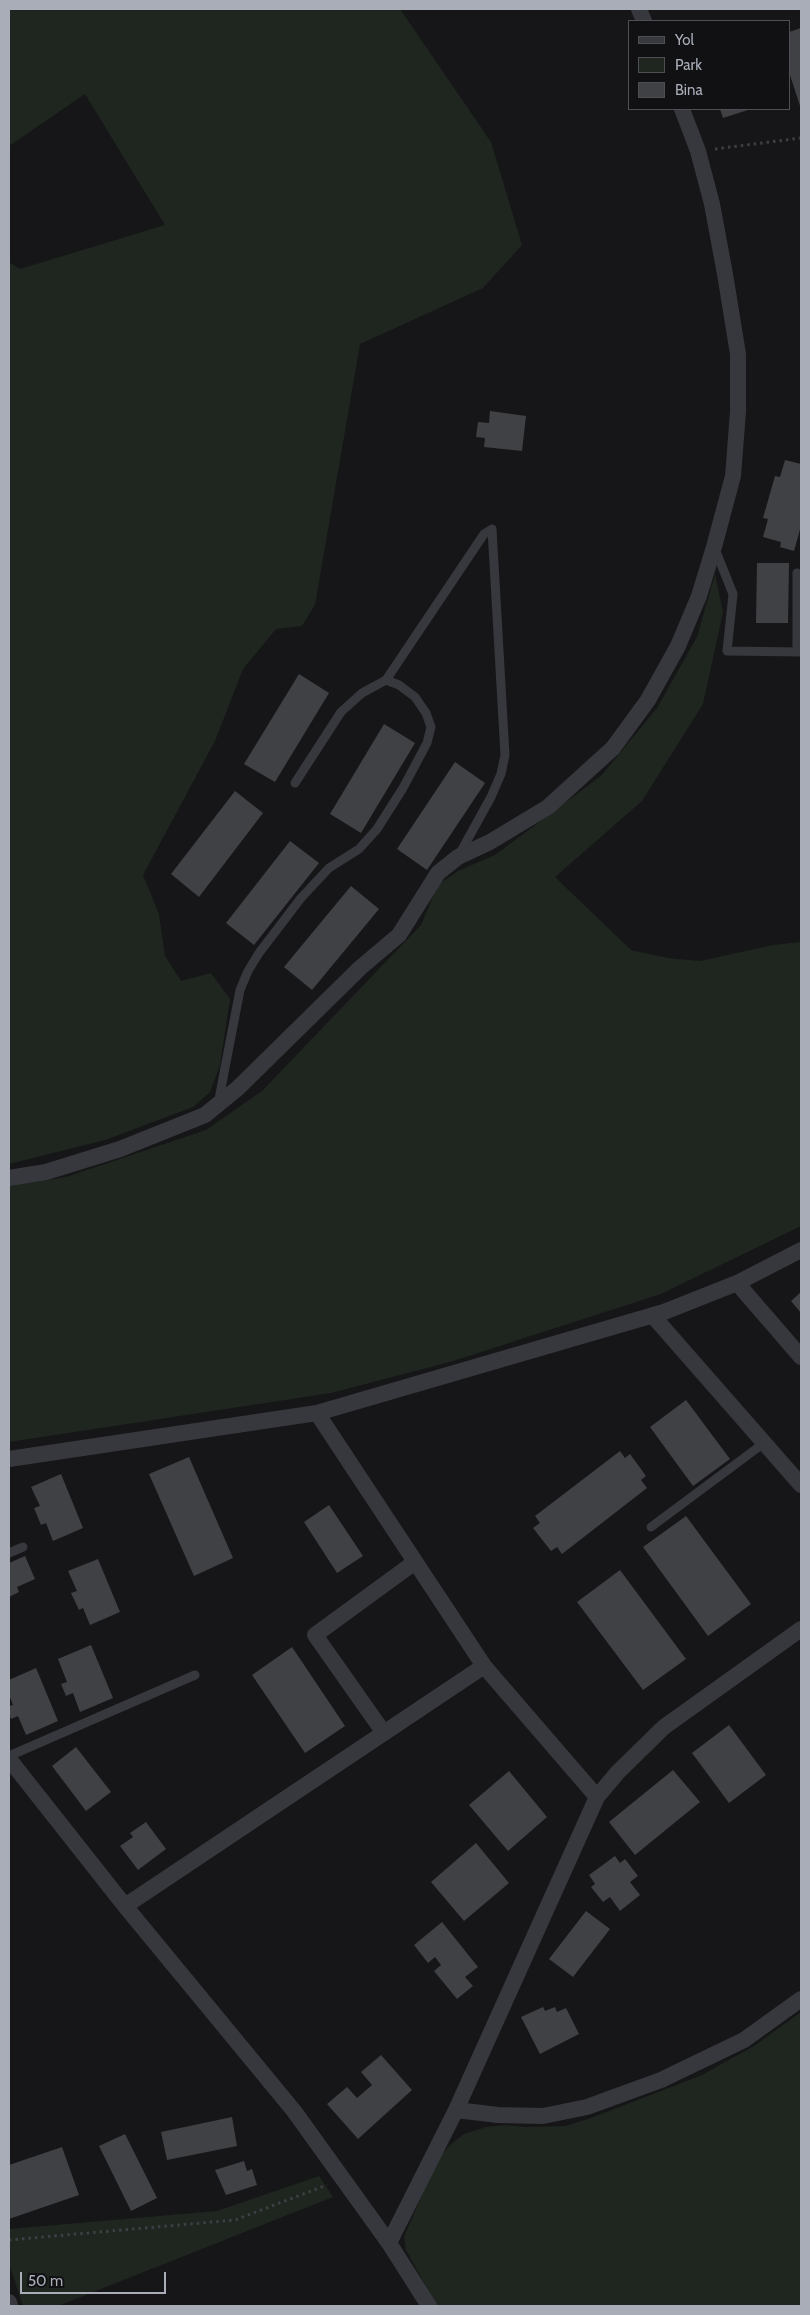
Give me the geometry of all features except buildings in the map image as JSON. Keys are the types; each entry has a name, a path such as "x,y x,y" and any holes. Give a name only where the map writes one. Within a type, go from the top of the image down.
{"street":[{"path":"9,1178 46,1172 120,1148 205,1115 316,1013 360,968 399,935 438,873 458,857 490,842 548,807 612,748 648,700 678,646 699,596 733,476 738,412 738,354 712,204 698,151 682,110"},
{"path":"9,1459 317,1413 654,1316 737,1283 801,1250"},
{"path":"737,1283 801,1357"},
{"path":"654,1316 801,1486"},
{"path":"317,1413 484,1666 597,1797"},
{"path":"384,1733 315,1635 415,1562"},
{"path":"389,2243 456,2110 597,1797 618,1772 664,1727 801,1629"},
{"path":"125,1906 484,1666"},
{"path":"9,1758 125,1906 294,2111 389,2243 428,2306"},
{"path":"456,2110 498,2115 543,2116 587,2107 662,2080 744,2040 801,1999"},
{"path":"9,2302 10,2306"}],"lane":[{"path":"294,783 341,712 362,693 386,680 484,534 492,530 505,755 502,774 458,857"},
{"path":"714,547 733,594 727,651 799,652 797,573"},
{"path":"218,1105 240,990 252,965 301,898 330,868 359,849 377,829 428,743 431,727 426,713 415,697 399,685 386,680"},
{"path":"651,1527 764,1442"},
{"path":"9,1553 23,1547"},
{"path":"9,1758 195,1675"}],"path":[{"path":"698,151 801,138"},
{"path":"9,2240 235,2220 344,2179"}],"green space":[{"path":"9,9 400,9 491,142 522,245 483,288 360,344 315,605 302,626 276,629 243,669 215,741 143,875 159,914 165,956 181,981 211,973 230,999 220,1065 210,1092 193,1107 105,1140 9,1164 9,262 20,269 165,225 85,94 9,146"},
{"path":"715,574 723,612 703,704 642,801 555,877 631,950 668,958 700,961 773,945 801,942 801,1226 661,1294 450,1362 331,1393 9,1442 9,1186 66,1177 206,1130 262,1091 421,925 438,885 458,871 495,855 601,776 657,708 697,637"},
{"path":"801,2012 801,2306 437,2306 406,2250 404,2237 437,2160 450,2145 464,2134 486,2127 505,2125 526,2127 566,2126 591,2118 702,2075 754,2046"},
{"path":"319,2176 333,2197 58,2306 23,2306 9,2264 9,2229 217,2211"}]}
